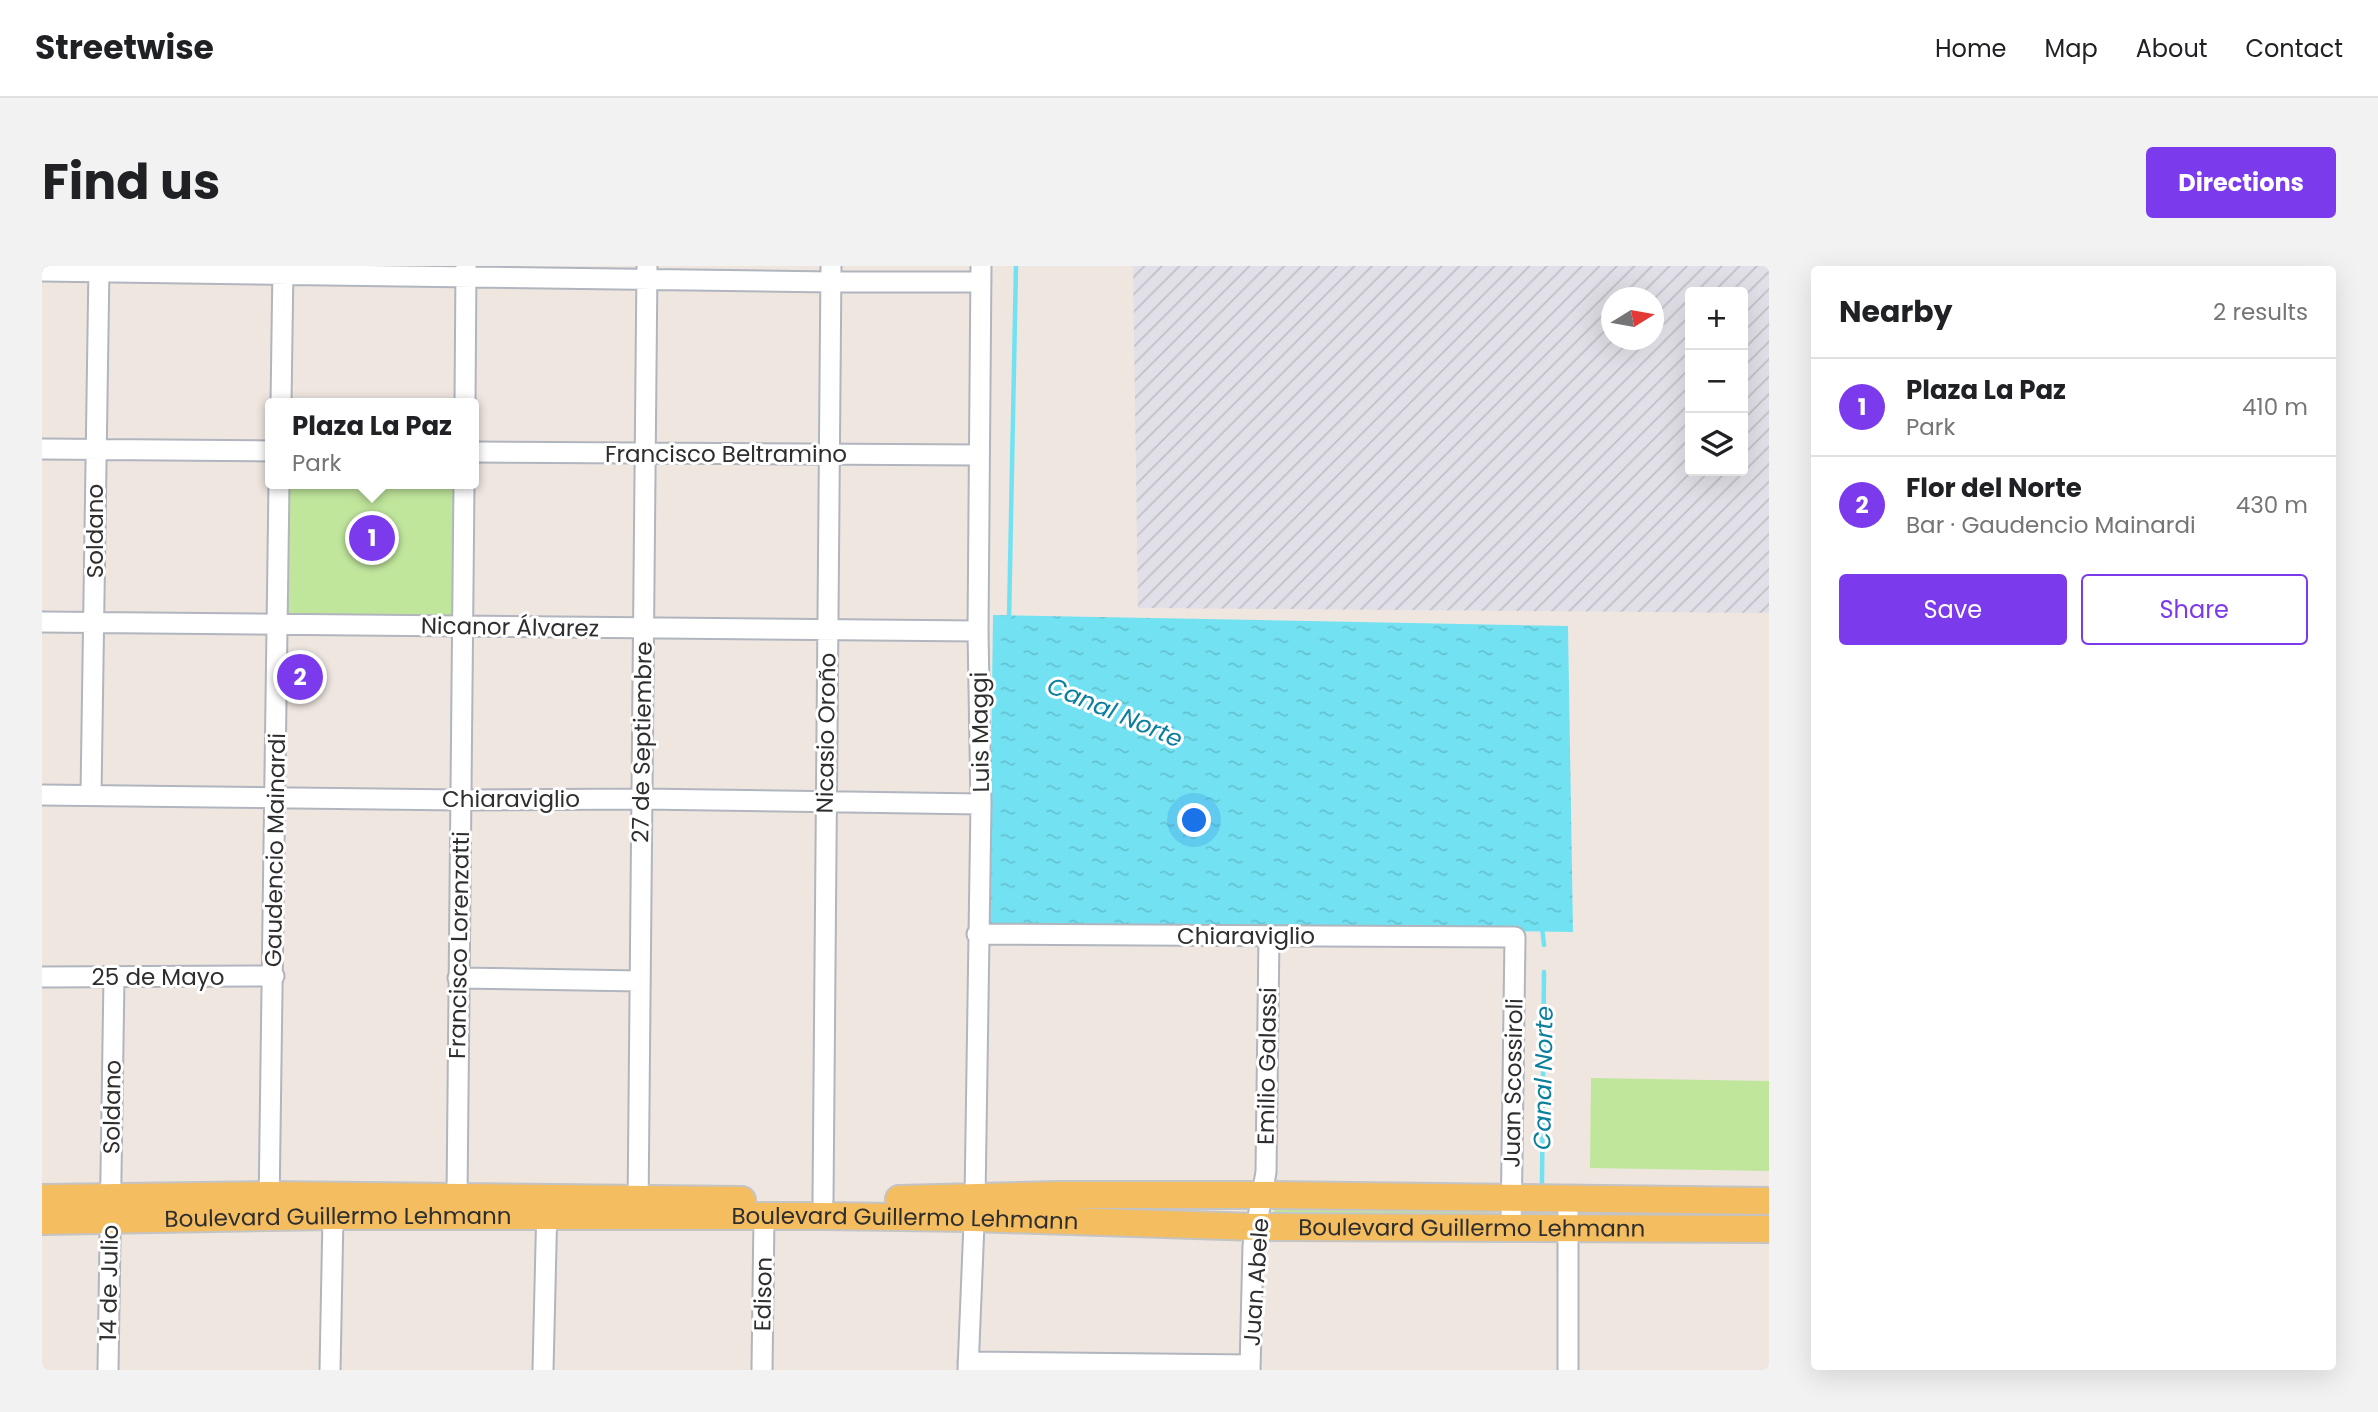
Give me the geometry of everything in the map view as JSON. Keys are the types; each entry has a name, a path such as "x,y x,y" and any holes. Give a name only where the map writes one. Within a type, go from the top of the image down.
{"main road":[{"name":"Boulevard Guillermo Lehmann","path":"638,1208 764,1217 974,1208 1058,1195 1769,1201"},
{"name":"Boulevard Guillermo Lehmann","path":"42,1198 110,1207 269,1206 457,1197 547,1208"},
{"name":"Boulevard Guillermo Lehmann","path":"269,1206 332,1216 822,1200 1256,1227 1769,1229"},
{"name":"Boulevard Guillermo Lehmann","path":"42,1221 110,1207"}],"street":[{"path":"42,271 99,269 981,274"},
{"name":"Soldano","path":"91,795 99,269"},
{"path":"281,398 283,270"},
{"path":"465,398 466,271"},
{"name":"27 de Septiembre","path":"638,1208 647,272"},
{"name":"Nicasio Oroño","path":"822,1200 831,274"},
{"name":"Luis Maggi","path":"968,1366 974,1208 981,804 978,631 981,274"},
{"path":"42,449 265,451"},
{"name":"Francisco Beltramino","path":"479,452 979,455"},
{"name":"Gaudencio Mainardi","path":"269,1206 279,489"},
{"name":"Francisco Lorenzatti","path":"457,1197 464,489"},
{"name":"Nicanor Álvarez","path":"42,622 978,631"},
{"name":"Chiaraviglio","path":"42,795 981,804"},
{"name":"Chiaraviglio","path":"977,934 1515,937"},
{"name":"Emilio Galassi","path":"1263,1195 1266,1171 1269,936"},
{"name":"Juan Scossiroli","path":"1511,1229 1515,937"},
{"name":"25 de Mayo","path":"42,977 274,976"},
{"name":"Soldano","path":"110,1207 114,977"},
{"path":"458,978 640,981"},
{"name":"Juan Abele","path":"1250,1368 1253,1246 1263,1195"},
{"path":"1568,1199 1568,1370"},
{"name":"14 de Julio","path":"108,1370 110,1207"},
{"path":"543,1370 547,1208"},
{"path":"330,1370 332,1216"},
{"name":"Edison","path":"762,1370 764,1217"},
{"path":"968,1366 1250,1368"}],"shaded area":[{"path":"1133,266 1769,266 1769,613 1138,608"}],"green space":[{"path":"288,489 457,489 457,619 287,618"},
{"path":"1591,1078 1769,1081 1769,1171 1590,1168"},
{"path":"1490,1208 1490,1218 1274,1219 1274,1209"}],"water":[{"path":"993,615 1568,626 1573,932 989,924"}],"waterway":[{"name":"Canal Norte","path":"1009,619 1016,266"},
{"name":"Canal Norte","path":"1542,927 1544,945"},
{"name":"Canal Norte","path":"1542,1183 1544,972"}],"place":[{"name":"Plaza La Paz","path":"372,538"},
{"name":"Flor del Norte","path":"300,677"}]}
